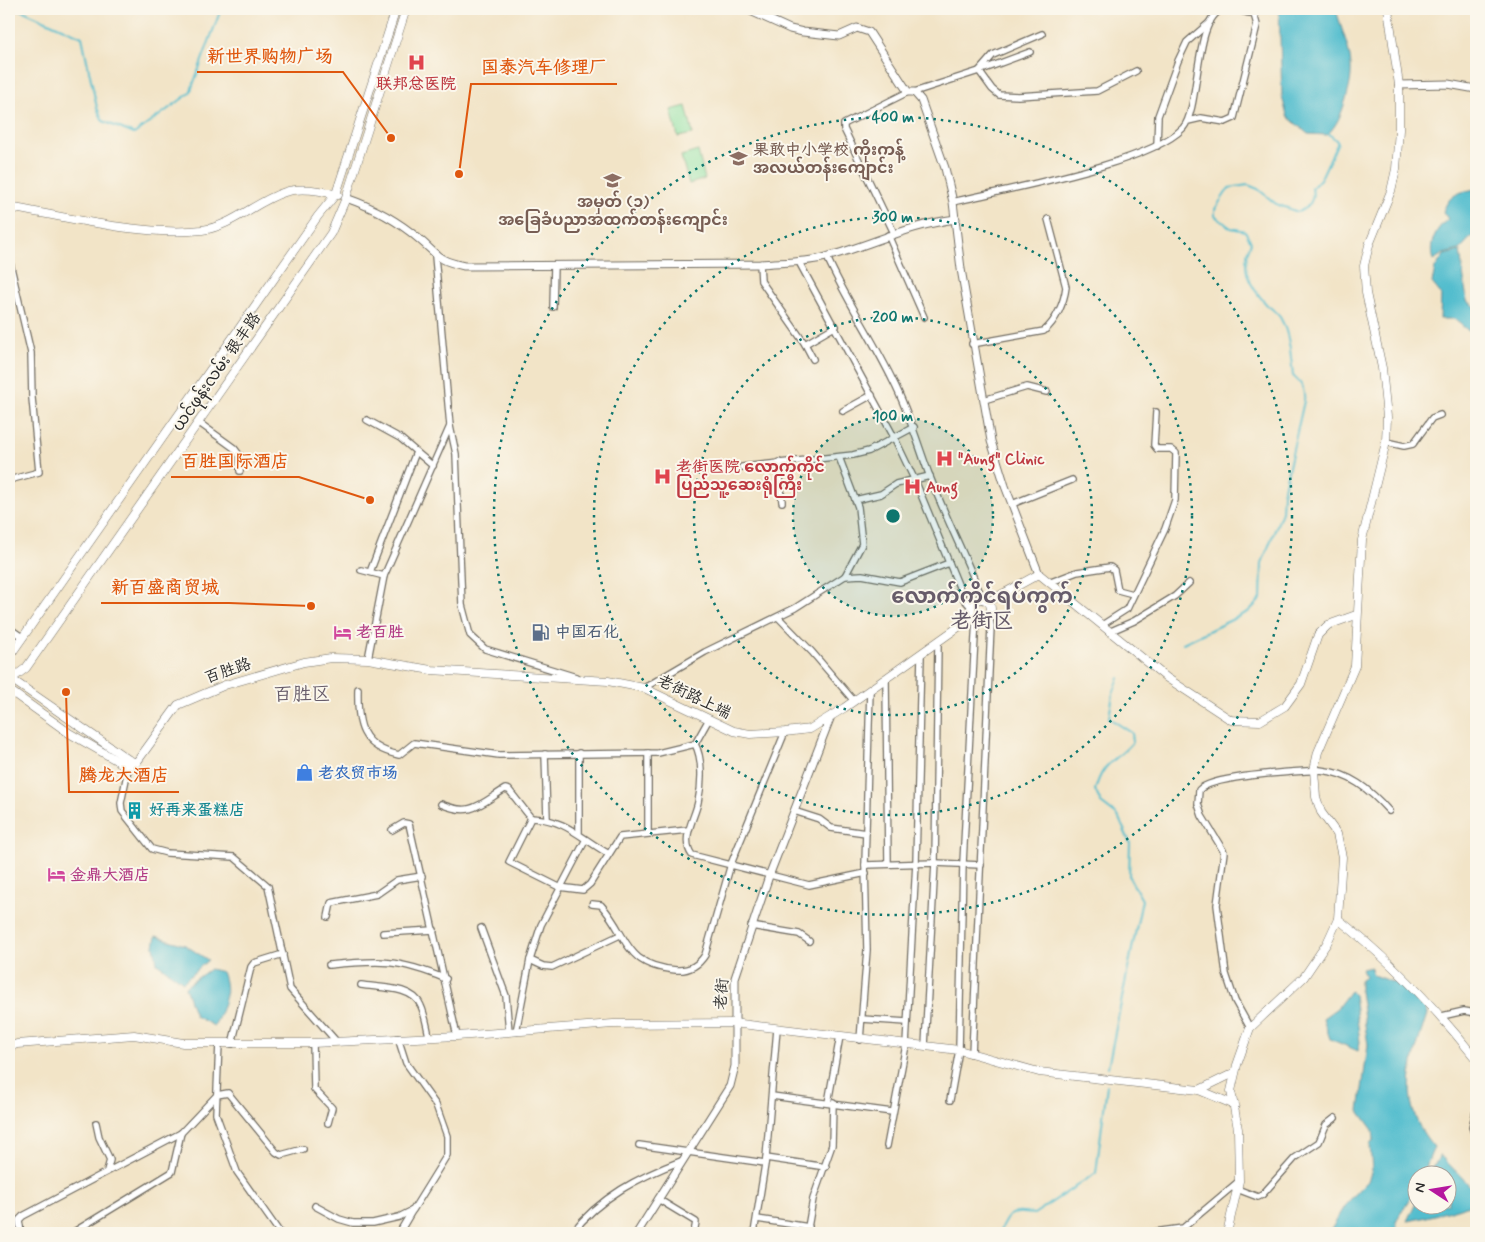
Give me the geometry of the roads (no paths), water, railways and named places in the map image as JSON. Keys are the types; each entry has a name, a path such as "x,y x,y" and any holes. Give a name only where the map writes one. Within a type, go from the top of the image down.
{"main road":[{"path":"336,194 396,9"},
{"name":"ယင်ဖုန်းလမ်း 银丰路","path":"9,690 14,679 26,668 331,233 346,198 406,9"},
{"path":"1227,1233 1238,1185 1240,1152 1235,1105 1230,1091 1234,1073 1250,1028 1304,977 1327,943 1338,919 1342,857 1337,834 1321,812 1316,797 1314,770 1318,752 1355,666 1358,632 1356,614 1362,540 1386,442 1387,416 1382,368 1366,293 1364,266 1369,245 1391,191 1396,169 1399,130 1398,84 1388,9"},
{"path":"9,207 102,224 186,232 228,222 286,191 336,194 346,198"},
{"name":"ယင်ဖုန်းလမ်း 银丰路","path":"9,657 318,216 336,194"},
{"path":"985,601 991,608 989,615 983,619 974,614 974,602 985,601 1040,574 1167,678 1231,720 1260,721 1286,706 1301,684 1318,636 1328,625 1356,614"},
{"name":"老街路上端","path":"368,659 431,670 586,680 644,688 734,732 750,734 785,732 810,728 831,716 920,655 974,614"},
{"name":"百胜路","path":"132,764 178,705 183,702 225,685 304,662 331,658 368,659"},
{"path":"9,669 14,679 132,764"},
{"path":"9,690 69,733 132,764"},
{"path":"1338,919 1376,949 1442,1016 1476,1059"},
{"path":"9,1047 17,1044 134,1035 183,1043 313,1043 457,1036 613,1024 733,1023 860,1040 960,1050 1039,1072 1199,1090 1235,1105"},
{"path":"9,1042 17,1044"},
{"path":"1199,1090 1234,1073"}],"street":[{"path":"746,9 790,29 803,32 839,36 857,28 869,32 911,92 921,100 945,168 953,202 960,269 991,441 1012,504 1040,574"},
{"path":"953,202 1069,174 1135,155 1157,146 1170,138 1188,121 1201,118 1224,122 1234,118 1257,25 1254,14 1225,9 1220,11 1211,22 1204,35 1188,121"},
{"path":"1157,146 1158,116 1178,60 1187,42 1195,33 1211,22"},
{"path":"979,71 993,55 1042,34"},
{"path":"924,317 891,234 844,129 844,124 911,92 979,71 1030,52"},
{"path":"979,71 992,89 999,95 1018,96 1098,91 1136,71"},
{"path":"1398,84 1448,84 1476,90"},
{"path":"346,198 365,204 392,220 420,240 435,256 464,266 760,264 799,262 827,257 891,234 932,222 956,219"},
{"path":"972,344 1044,331 1052,324 1065,296 1066,287 1048,219"},
{"path":"435,256 450,426 456,454 462,605 470,635 485,649 499,655 525,660 586,680"},
{"path":"827,257 840,286 860,317 894,381 914,427 930,476 985,601"},
{"path":"9,259 31,353 32,398 39,472 9,480"},
{"path":"799,262 836,326 894,438 914,479 964,599 974,614 963,863 960,1050 950,1100"},
{"path":"760,264 761,281 805,344 813,359"},
{"path":"553,307 554,265"},
{"path":"805,344 836,326"},
{"path":"984,400 1027,387 1047,392"},
{"path":"843,411 872,395"},
{"path":"1102,624 1127,609 1165,529 1175,500 1176,453 1170,449 1157,450 1154,445 1156,412"},
{"path":"1386,442 1404,446 1413,444 1432,418 1440,415"},
{"path":"367,420 400,438 432,466"},
{"path":"198,422 234,448 240,456 240,471"},
{"path":"368,659 384,576 450,426"},
{"path":"742,468 869,451 914,427"},
{"path":"370,572 416,452"},
{"path":"839,456 860,519 862,544 844,576"},
{"path":"779,462 782,502"},
{"path":"855,500 881,494 896,484 930,476"},
{"path":"1012,504 1072,480"},
{"path":"644,688 705,652 778,617 844,576 862,575 900,582 949,563"},
{"path":"1051,582 1077,572 1110,567 1114,570 1118,590 1133,594"},
{"path":"361,570 384,576"},
{"path":"1111,631 1134,621 1175,596 1189,583"},
{"path":"972,1054 991,626 989,615"},
{"path":"778,617 812,652 854,701"},
{"path":"9,628 22,638"},
{"path":"925,1046 935,863 938,642"},
{"path":"887,1146 906,1044 916,863 920,655"},
{"path":"886,679 888,864"},
{"path":"358,689 357,706 364,736 369,742 391,753 400,755 414,743 499,755 648,753 675,750 695,744 709,720"},
{"path":"860,1040 867,950 866,833 870,690"},
{"name":"老街","path":"637,1233 730,1086 735,1066 733,1023 736,998 735,978 769,876 831,716"},
{"path":"592,904 601,905 620,935 647,965 681,970 692,968 700,963 705,955 731,864 785,732"},
{"path":"695,744 698,750 700,785 698,801 688,830 688,846 692,854 769,876 809,885 866,873"},
{"path":"579,753 579,832"},
{"path":"648,753 648,833"},
{"path":"545,754 547,818"},
{"path":"132,764 121,803 122,811 152,849 167,853 234,857 268,886 290,989 336,1041"},
{"path":"1250,1028 1235,1001 1226,974 1216,905 1224,852 1207,828 1198,804 1197,793 1206,784 1244,777 1314,770 1331,771 1353,779 1369,789 1389,810"},
{"path":"441,804 464,811 477,807 505,789 509,790 531,818"},
{"path":"794,811 819,819 831,828 866,833"},
{"path":"531,818 509,862 559,887 583,890 620,837 688,830"},
{"path":"531,818 547,818 579,832 585,841 609,854"},
{"path":"392,830 404,822 409,824 446,979 457,1036"},
{"path":"512,1032 541,925 559,887 585,841"},
{"path":"866,865 916,863 981,864"},
{"path":"328,917 331,903 378,894 397,880 422,876"},
{"path":"751,926 799,934 809,941"},
{"path":"480,928 506,996 512,1032"},
{"path":"383,933 434,930"},
{"path":"530,960 543,966 552,967 620,935"},
{"path":"232,1044 250,967 254,963 282,954"},
{"path":"329,965 385,961 423,969 446,979"},
{"path":"361,985 399,990 414,997 420,1004 429,1036"},
{"path":"1442,1016 1464,1011 1476,1013"},
{"path":"862,1019 907,1022"},
{"path":"754,1233 766,1160 777,1029"},
{"path":"757,1218 808,1230 814,1200 832,1145 831,1103 840,1036"},
{"path":"398,1038 406,1063 436,1106 448,1147 446,1155 433,1179 399,1233"},
{"path":"219,1043 216,1114 236,1172 280,1233"},
{"path":"313,1043 314,1088 332,1108 328,1123"},
{"path":"21,1233 19,1220 23,1216 181,1133 216,1095 228,1093 276,1152 281,1155 303,1149"},
{"path":"772,1096 892,1112"},
{"path":"1476,1111 1472,1127 1476,1139"},
{"path":"1147,1233 1183,1228 1238,1185 1258,1197 1262,1195 1295,1158 1319,1142 1326,1125 1335,1118"},
{"path":"96,1123 99,1137 110,1160 108,1171"},
{"path":"72,1233 172,1172 181,1133"},
{"path":"639,1145 826,1167"},
{"path":"572,1233 585,1217 609,1196 650,1173 681,1162"},
{"path":"658,1199 696,1222 694,1233"},
{"path":"315,1206 339,1219 353,1223 373,1223 399,1218 413,1210"}],"water":[{"path":"1279,9 1336,9 1350,55 1351,76 1340,116 1327,135 1308,134 1287,116 1282,96"},
{"path":"1476,189 1476,232 1459,250 1443,254 1433,260 1432,243 1436,232 1448,219 1443,212 1448,201 1455,195"},
{"path":"1460,251 1467,301 1476,307 1476,337 1454,319 1440,319 1441,294 1432,283 1435,268 1444,255"},
{"path":"156,936 185,945 208,960 183,982 157,963 154,946"},
{"path":"1371,967 1373,975 1392,982 1396,980 1425,1008 1427,1014 1412,1067 1411,1099 1422,1131 1434,1147 1427,1164 1408,1164 1408,1201 1396,1221 1397,1228 1392,1233 1329,1233 1347,1203 1368,1181 1372,1170 1370,1145 1374,1139 1373,1130 1359,1111 1368,1045 1360,991 1360,981 1365,977 1362,969"},
{"path":"210,969 222,972 226,986 221,1013 214,1026 195,1016 185,987"},
{"path":"1350,991 1354,995 1360,1042 1358,1051 1330,1039 1323,1018 1337,1008"},
{"path":"1440,1155 1449,1164 1435,1164"},
{"path":"1458,1174 1476,1192 1475,1200 1458,1209"},
{"path":"1410,1214 1438,1214 1430,1216 1407,1221"}],"waterway":[{"path":"19,9 82,37 97,108 103,121 134,134 190,93 221,9"},
{"path":"1183,643 1248,612 1261,599 1262,563 1282,512 1283,493 1304,401 1302,387 1293,376 1290,347 1284,325 1275,311 1267,305 1255,290 1248,276 1246,260 1251,242 1245,231 1231,228 1215,216 1215,209 1229,188 1248,185 1258,189 1276,204 1298,212 1305,208 1312,200 1312,188 1321,178 1338,142 1328,133"},
{"path":"1108,1067 1142,900 1129,877 1130,843 1118,816 1101,803 1095,790 1098,780 1106,767 1133,742 1132,733 1109,718 1113,694 1119,678"},
{"path":"999,1233 1008,1216 1015,1213 1034,1214 1096,1173 1107,1085"}],"place":[{"name":"联邦总医院","path":"416,62"},
{"name":"新世界购物广场","path":"391,138"},
{"name":"果敢中小学校 ကိုးကန့် အလယ်တန်းကျောင်း","path":"739,159"},
{"name":"国泰汽车修理厂","path":"459,174"},
{"name":"အမှတ် (၁) အခြေခံပညာအထက်တန်းကျောင်း","path":"613,181"},
{"name":"\"Aung\" Clinic","path":"944,459"},
{"name":"老街医院 လောက်ကိုင် ပြည်သူ့ဆေးရုံကြီး","path":"662,476"},
{"name":"Aung","path":"912,487"},
{"name":"百胜国际酒店","path":"370,500"},
{"name":"新百盛商贸城","path":"311,606"},
{"name":"老百胜","path":"342,632"},
{"name":"中国石化","path":"541,632"},
{"name":"腾龙大酒店","path":"66,692"},
{"name":"老农贸市场","path":"304,773"},
{"name":"好再来蛋糕店","path":"135,810"},
{"name":"金鼎大酒店","path":"56,875"}],"district":[{"name":"လောက်ကိုင်ရပ်ကွက် 老街区","path":"982,609"},
{"name":"百胜区","path":"302,694"}]}
